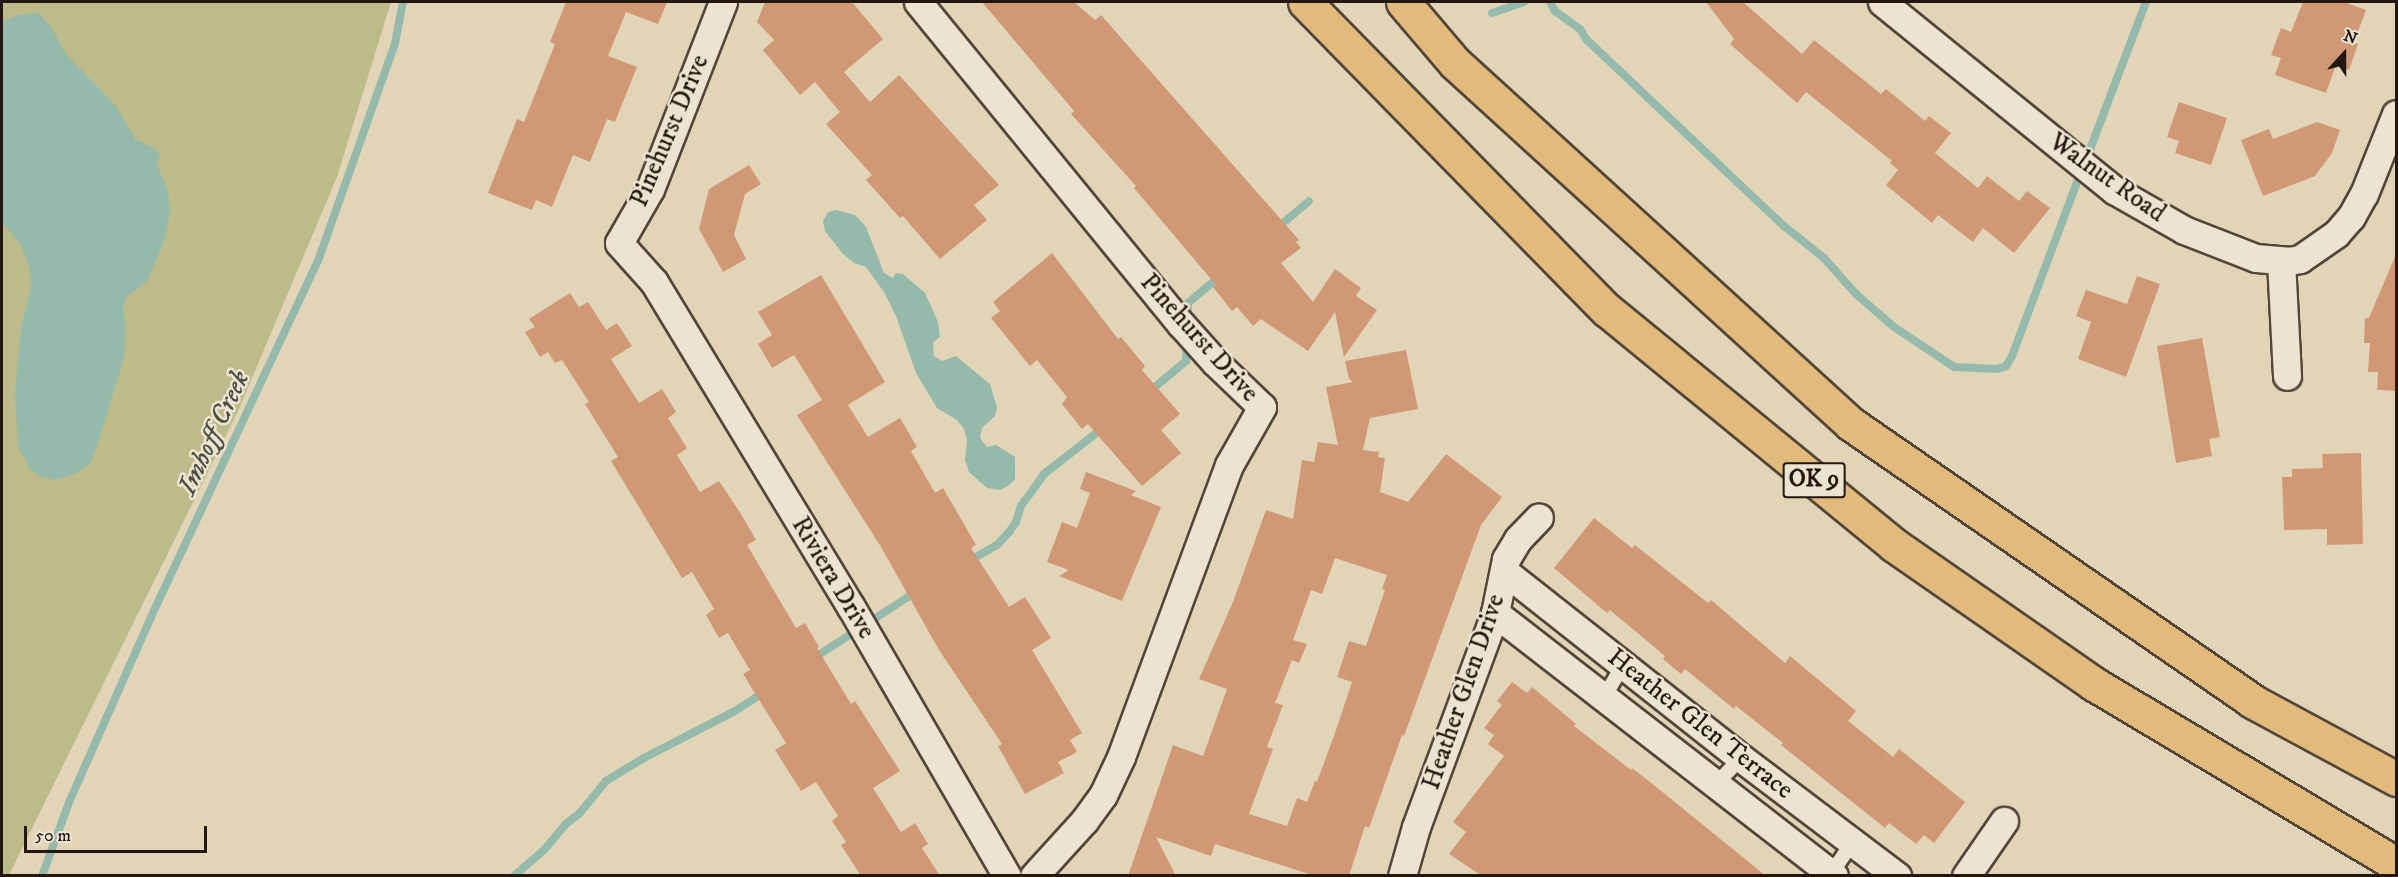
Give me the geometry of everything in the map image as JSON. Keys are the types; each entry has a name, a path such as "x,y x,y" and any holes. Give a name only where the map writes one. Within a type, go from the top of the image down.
{"highway":[{"name":"OK 9","path":"1305,2 1607,310 1894,545 2094,684 2397,864"},
{"name":"OK 9","path":"1402,2 1455,63 1851,424 2252,700 2397,779"}],"street":[{"name":"Pinehurst Drive","path":"654,282 619,243 650,189 723,2"},
{"name":"Pinehurst Drive","path":"918,2 1181,324 1199,345 1262,406 1228,465 1121,757 1103,795 1084,821 1034,876"},
{"name":"Walnut Road","path":"1882,2 2063,151 2114,190 2184,230 2256,258 2281,261 2300,259 2317,250 2351,217 2364,195 2397,114"},
{"path":"2281,261 2287,376"},
{"name":"Riviera Drive","path":"654,282 868,636 1007,876"},
{"name":"Heather Glen Drive","path":"1402,876 1416,827 1496,613 1506,559 1518,539 1539,517"},
{"name":"Heather Glen Terrace","path":"1504,571 1741,758 1897,876"},
{"name":"Heather Glen Terrace","path":"1496,613 1832,875"},
{"path":"1966,876 2004,821"}],"lane":[{"path":"1604,697 1624,664"},
{"path":"1716,784 1741,758"},
{"path":"1832,875 1852,843"}],"shaded area":[{"path":"2,2 391,2 337,177 238,411 9,875 2,876"},
{"path":"38,13 50,25 66,54 117,107 135,139 157,150 160,157 157,164 168,192 170,212 165,238 148,280 127,297 123,305 126,331 124,357 97,447 90,463 77,473 55,480 39,476 30,469 18,447 15,394 21,327 31,287 29,266 20,244 2,222 2,22 17,15"},
{"path":"836,210 855,215 866,227 884,273 893,278 896,273 903,274 925,293 938,322 940,337 933,342 934,356 942,361 956,356 990,384 997,407 995,416 982,428 980,438 987,447 996,445 1015,457 1015,479 1008,486 1000,490 987,488 969,472 965,460 967,440 964,429 957,420 937,408 916,373 896,316 884,292 866,267 854,263 843,254 825,231 823,221 828,212"}],"building":[{"path":"566,2 667,2 658,24 626,12 608,56 637,67 615,122 607,119 590,162 573,155 552,207 536,200 532,210 488,193 517,119 524,122 555,44 550,42"},
{"path":"765,2 852,2 883,39 844,72 870,102 899,75 999,185 974,205 987,220 940,259 903,216 900,218 866,180 872,175 826,124 840,112 815,82 800,95 763,50 774,40 757,22"},
{"path":"982,2 1074,2 1095,20 1101,15 1299,240 1296,242 1301,248 1281,263 1313,302 1335,269 1361,288 1356,296 1377,310 1344,357 1335,312 1308,351 1261,319 1253,326 1237,307 1232,311 1213,287 1216,285 1134,188 1136,186 1071,114 1074,111"},
{"path":"1706,2 1743,2 1802,54 1814,40 1881,94 1886,89 1925,121 1929,116 1951,133 1935,153 1978,188 1987,176 2019,201 2027,191 2050,208 2014,253 1983,228 1973,242 1938,215 1932,223 1886,185 1898,170 1890,163 1892,161 1806,92 1797,103 1730,44 1734,39"},
{"path":"2303,2 2344,2 2366,10 2354,42 2358,44 2349,70 2336,65 2326,93 2275,75 2281,58 2271,55 2281,28 2291,32"},
{"path":"2179,102 2227,118 2211,165 2175,153 2179,141 2167,137"},
{"path":"2317,122 2340,130 2332,153 2315,176 2263,196 2241,140 2269,129 2273,139"},
{"path":"749,165 761,184 745,194 734,235 746,259 723,272 699,229 709,189"},
{"path":"1052,253 1118,339 1121,337 1145,366 1142,370 1180,414 1161,430 1181,453 1142,486 1088,424 1082,429 1062,404 1067,397 1037,360 1030,366 991,318 1000,311 993,302"},
{"path":"2396,254 2397,391 2377,390 2378,372 2368,372 2370,343 2364,343 2365,318 2369,318"},
{"path":"821,275 885,382 848,405 868,437 900,418 917,447 911,451 935,493 943,488 976,545 971,548 1009,607 1025,597 1051,638 1032,650 1082,733 1070,740 1077,752 1058,762 1064,773 1025,794 998,746 1002,744 939,650 881,547 797,415 822,400 794,355 772,368 758,344 772,335 758,312"},
{"path":"2137,276 2160,284 2126,377 2078,359 2091,322 2076,316 2086,290 2127,304"},
{"path":"570,293 579,307 588,302 606,330 617,323 632,346 611,359 639,403 662,389 676,412 668,418 687,448 677,455 700,492 719,481 741,514 756,540 747,545 796,628 805,623 819,647 817,648 851,704 855,701 900,771 873,788 901,832 915,823 928,844 922,848 940,876 861,876 841,845 846,842 832,821 838,816 816,782 801,791 775,750 786,743 743,674 750,670 728,633 719,638 706,615 714,609 692,572 682,578 611,461 618,457 585,404 589,402 562,360 555,363 548,352 540,357 525,332 535,327 529,319"},
{"path":"2202,338 2220,437 2209,439 2212,456 2176,463 2157,346"},
{"path":"1406,350 1418,409 1370,418 1363,450 1379,452 1378,457 1385,458 1380,492 1408,502 1446,454 1502,497 1481,525 1369,828 1365,826 1349,876 1315,876 1215,844 1211,856 1156,837 1176,876 1128,876 1173,745 1203,756 1227,689 1199,679 1233,602 1266,510 1293,519 1302,460 1314,462 1318,442 1338,445 1326,387 1353,382 1349,379 1345,361","holes":["1335,558 1387,575 1382,589 1385,590 1366,646 1349,641 1337,677 1352,682 1317,782 1315,781 1307,802 1297,798 1287,826 1249,814 1273,749 1267,747 1283,705 1275,703 1292,660 1299,663 1307,644 1293,640 1311,590 1322,594"]},
{"path":"2361,453 2363,544 2327,545 2327,529 2284,530 2282,477 2292,477 2292,469 2323,468 2322,454"},
{"path":"1086,472 1136,491 1131,495 1161,507 1122,601 1059,576 1069,570 1047,562 1062,522 1077,528 1090,493 1080,489"},
{"path":"1594,518 1632,548 1635,545 1708,603 1711,600 1785,663 1790,656 1856,711 1848,721 1893,757 1899,749 1965,802 1934,843 1924,835 1916,844 1889,823 1885,828 1736,706 1734,709 1685,669 1681,674 1663,659 1665,656 1610,610 1607,613 1554,568"},
{"path":"1512,682 1527,693 1532,687 1576,724 1574,726 1631,770 1632,768 1766,876 1482,876 1449,854 1466,832 1453,822 1504,756 1488,744 1494,735 1484,728 1502,705 1497,701"}],"waterway":[{"name":"Imhoff Creek","path":"42,876 70,800 151,617 318,261 395,43 403,2"},
{"path":"1492,13 1524,2"},
{"path":"1550,2 1555,11 1580,29 1587,40 1784,226 1824,258 1856,294 1894,327 1954,367 1997,369 2006,366 2012,356 2081,171"},
{"path":"2086,160 2146,2"},
{"path":"1276,229 1309,201"},
{"path":"1188,320 1188,303 1221,275"},
{"path":"1149,392 1186,361 1187,341"},
{"path":"969,561 997,545 1009,532 1016,522 1021,506 1044,474 1104,427"},
{"path":"814,658 917,591"},
{"path":"514,876 544,850 566,824 579,814 606,781 642,759 735,711 764,692"}]}
